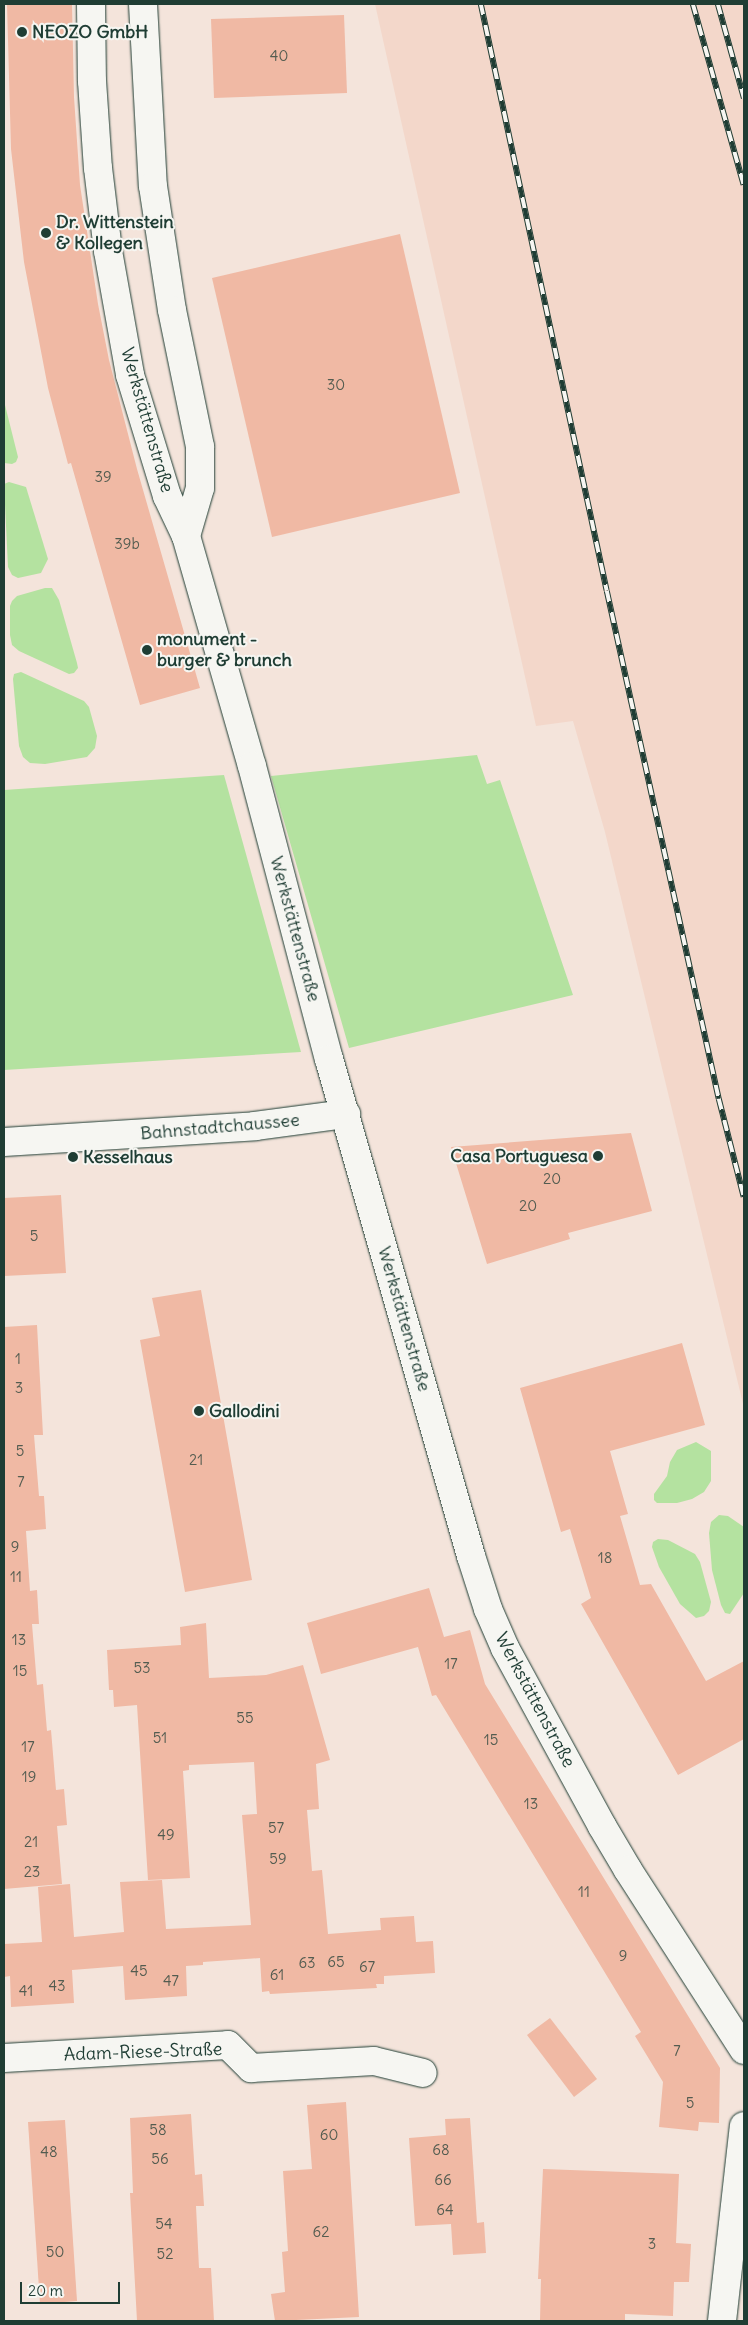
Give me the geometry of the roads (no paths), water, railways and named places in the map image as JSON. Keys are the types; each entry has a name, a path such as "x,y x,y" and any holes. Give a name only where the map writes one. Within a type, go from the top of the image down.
{"street":[{"name":"Werkstättenstraße","path":"91,4 92,81 98,168 111,270 130,375 167,496 186,536 252,766 329,1059 488,1610 518,1673 602,1826 628,1870 744,2050"},
{"name":"Werkstättenstraße","path":"143,4 154,186 172,310 200,447 200,488 186,536"},
{"name":"Bahnstadtchaussee","path":"4,1142 255,1126 346,1114"},
{"name":"Adam-Riese-Straße","path":"4,2058 228,2045 251,2068 374,2061 423,2073"},
{"path":"722,2321 744,2126"}],"railway":[{"path":"481,4 607,591 719,1099 744,1197"},
{"path":"693,4 744,185"},
{"path":"718,4 744,98"}],"place":[{"name":"NEOZO GmbH","path":"22,32"},
{"name":"Dr. Wittenstein & Kollegen","path":"46,233"},
{"name":"monument - burger & brunch","path":"147,650"},
{"name":"Casa Portuguesa","path":"598,1156"},
{"name":"Kesselhaus","path":"73,1157"},
{"name":"Gallodini","path":"199,1411"}]}
